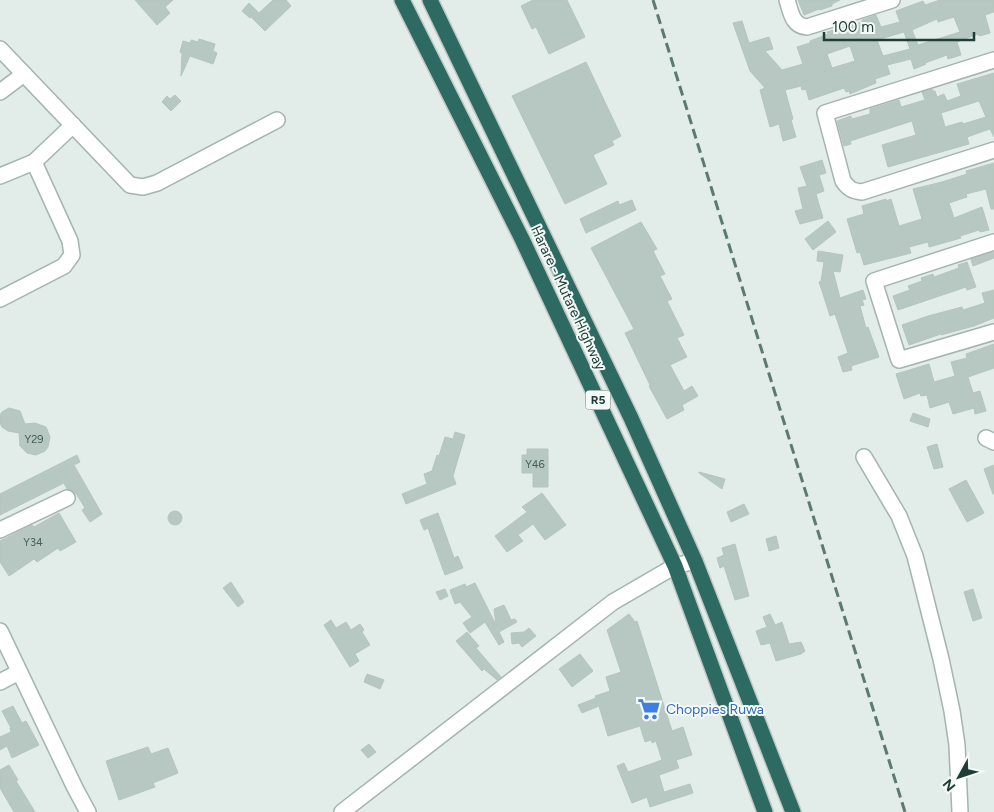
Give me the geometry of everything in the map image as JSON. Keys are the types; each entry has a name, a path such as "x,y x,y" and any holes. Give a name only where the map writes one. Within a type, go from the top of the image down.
{"highway":[{"name":"Harare - Mutare Highway","path":"402,0 527,248 675,566 765,812"},
{"name":"Harare - Mutare Highway","path":"430,0 631,418 695,561 793,812"}],"street":[{"path":"787,0 792,18 796,24 807,27 892,0"},
{"path":"0,49 130,185 143,187 157,183 277,120"},
{"path":"994,60 825,113 843,181 848,188 854,191 862,192 994,150"},
{"path":"0,92 24,74"},
{"path":"0,176 34,162 73,125"},
{"path":"0,299 64,266 72,255 70,241 34,162"},
{"path":"994,242 874,281 899,360 994,332"},
{"path":"864,457 899,516 915,556 952,711 957,745 960,812"},
{"path":"0,530 67,498"},
{"path":"342,812 613,602 675,566 695,561"},
{"path":"0,631 88,812"},
{"path":"0,682 19,672"}],"building":[{"path":"135,0 173,0 165,7 170,13 157,25"},
{"path":"273,0 286,0 291,6 265,31 242,11 249,3 259,13"},
{"path":"533,0 567,0 585,37 549,54 536,27 532,29 521,6"},
{"path":"798,0 840,0 832,4 832,6 804,15"},
{"path":"940,0 994,0 994,12 985,15 990,33 979,36 978,34 957,42 961,55 948,59 947,55 914,69 911,59 887,65 890,74 875,79 876,83 850,94 844,88 809,100 806,89 802,90 801,86 785,90 796,137 783,141 779,124 770,127 760,90 765,88 750,71 733,23 742,21 749,43 769,37 773,49 765,51 782,70 803,64 797,47 828,34 827,32 862,22 862,20 876,15 881,27 900,22 896,11 923,1 925,5","holes":["954,17 960,32 918,45 912,30 937,19 938,22","904,32 910,49 883,56 877,40","850,46 855,61 832,68 827,54"]},
{"path":"199,39 215,44 213,51 217,53 213,64 190,56 181,76 182,53 180,52 183,41 190,43 191,40 198,42"},
{"path":"586,62 621,136 612,141 614,145 593,155 607,184 565,204 512,96"},
{"path":"994,73 994,137 990,129 967,137 969,144 888,167 882,145 916,135 912,121 850,141 851,144 844,146 837,121 851,116 852,119 870,114 870,109 899,100 901,107 925,100 922,92 932,89 937,97 944,94 947,101 961,96 957,84","holes":["979,101 986,117 945,127 941,113"]},
{"path":"175,95 181,101 171,111 162,102 167,96 170,99"},
{"path":"822,160 826,173 819,175 824,191 816,194 823,218 800,224 795,211 803,209 798,188 807,186 800,167"},
{"path":"994,163 994,209 991,209 986,189 966,194 967,197 949,203 954,218 982,207 989,230 980,232 979,230 960,236 961,238 929,247 928,242 909,247 911,253 864,265 860,252 857,253 847,219 864,214 862,206 891,199 899,226 922,219 913,189 967,174 966,171"},
{"path":"632,200 636,210 586,233 580,219 618,201 619,205"},
{"path":"828,221 836,232 813,250 805,239"},
{"path":"641,222 657,249 653,251 665,274 660,276 672,299 667,301 684,335 677,338 687,357 670,365 684,391 692,386 698,396 682,405 684,410 667,419 649,386 625,333 634,329 591,248"},
{"path":"818,251 843,255 840,272 833,271 840,298 863,290 866,299 862,300 864,305 860,306 866,328 868,327 879,357 851,366 852,370 843,372 838,357 848,353 835,314 830,316 819,282 821,281 824,262 817,261"},
{"path":"993,252 994,258 973,266 971,259"},
{"path":"967,262 976,287 967,290 966,287 898,310 893,296 910,290 908,286 922,281 921,278 933,274 934,277 959,268 958,265"},
{"path":"994,290 994,318 974,326 941,334 909,345 902,325 928,316 962,307 963,310 985,303 982,293"},
{"path":"994,344 994,368 968,377 973,393 980,391 986,411 975,414 974,408 953,414 949,402 930,408 927,395 921,396 920,393 904,399 896,374 929,364 934,382 955,376 951,362 967,358 966,354"},
{"path":"9,408 20,411 25,424 35,423 46,427 50,437 45,451 36,455 27,453 20,446 19,433 8,431 2,427 0,415"},
{"path":"913,413 930,419 928,427 910,421"},
{"path":"455,432 465,435 453,476 456,484 406,504 402,494 427,484 424,474 432,471 445,437 453,439"},
{"path":"937,444 943,467 934,469 927,447"},
{"path":"527,449 548,449 548,487 533,487 533,473 522,473 522,455 527,455"},
{"path":"77,455 80,462 74,465 102,514 90,522 82,510 85,508 77,495 67,489 64,483 0,515 0,494"},
{"path":"994,465 994,494 993,494 984,469"},
{"path":"699,473 725,479 722,489"},
{"path":"966,480 984,513 967,522 949,489"},
{"path":"542,493 566,525 545,540 533,524 518,535 523,541 507,552 495,536 527,512 522,507"},
{"path":"744,504 749,514 731,522 727,512"},
{"path":"175,511 180,513 182,518 180,523 175,525 170,523 168,518 170,513"},
{"path":"59,513 76,542 60,551 58,548 37,562 34,559 9,576 0,562 0,541 32,525 34,527"},
{"path":"438,513 454,558 458,556 463,568 445,575 428,528 424,530 420,520"},
{"path":"776,536 779,548 769,551 766,539"},
{"path":"735,544 749,596 735,600 724,566 720,568 717,558 724,555 722,548"},
{"path":"231,582 244,602 238,607 223,588"},
{"path":"475,583 496,625 494,609 504,605 511,620 515,619 517,622 499,632 504,642 499,645 485,622 470,633 463,623 472,617 460,602 455,604 450,590 465,584 466,587"},
{"path":"445,589 448,596 440,600 436,592"},
{"path":"973,589 982,618 973,621 964,592"},
{"path":"629,614 635,622 637,621 672,731 683,727 692,755 676,760 679,768 659,775 664,792 690,784 693,793 650,807 647,797 632,803 617,766 624,763 628,772 662,760 656,741 652,743 651,740 645,742 640,726 608,736 599,706 582,713 578,705 610,691 606,677 621,672 607,630"},
{"path":"770,614 775,625 782,622 789,644 801,642 805,651 801,654 776,661 770,643 761,645 756,631 767,627 763,617"},
{"path":"331,620 336,628 346,622 351,630 360,624 364,630 362,632 370,645 355,654 359,661 350,667 324,625"},
{"path":"529,628 536,636 522,647 519,643 512,644 511,633 524,632"},
{"path":"467,632 479,646 476,648 501,677 497,680 484,669 482,671 456,641"},
{"path":"580,654 593,671 572,687 559,669"},
{"path":"367,674 384,680 380,689 364,682"},
{"path":"13,706 22,723 26,721 39,745 12,758 7,746 0,750 0,737 11,732 11,728 2,711"},
{"path":"369,744 376,752 368,758 361,750"},
{"path":"148,747 151,754 168,748 178,773 153,783 155,787 119,800 106,761"},
{"path":"9,765 18,780 16,781 35,812 14,812 0,788 0,770"}],"railway":[{"path":"653,0 905,812"}],"place":[{"name":"Choppies Ruwa","path":"649,709"}]}
